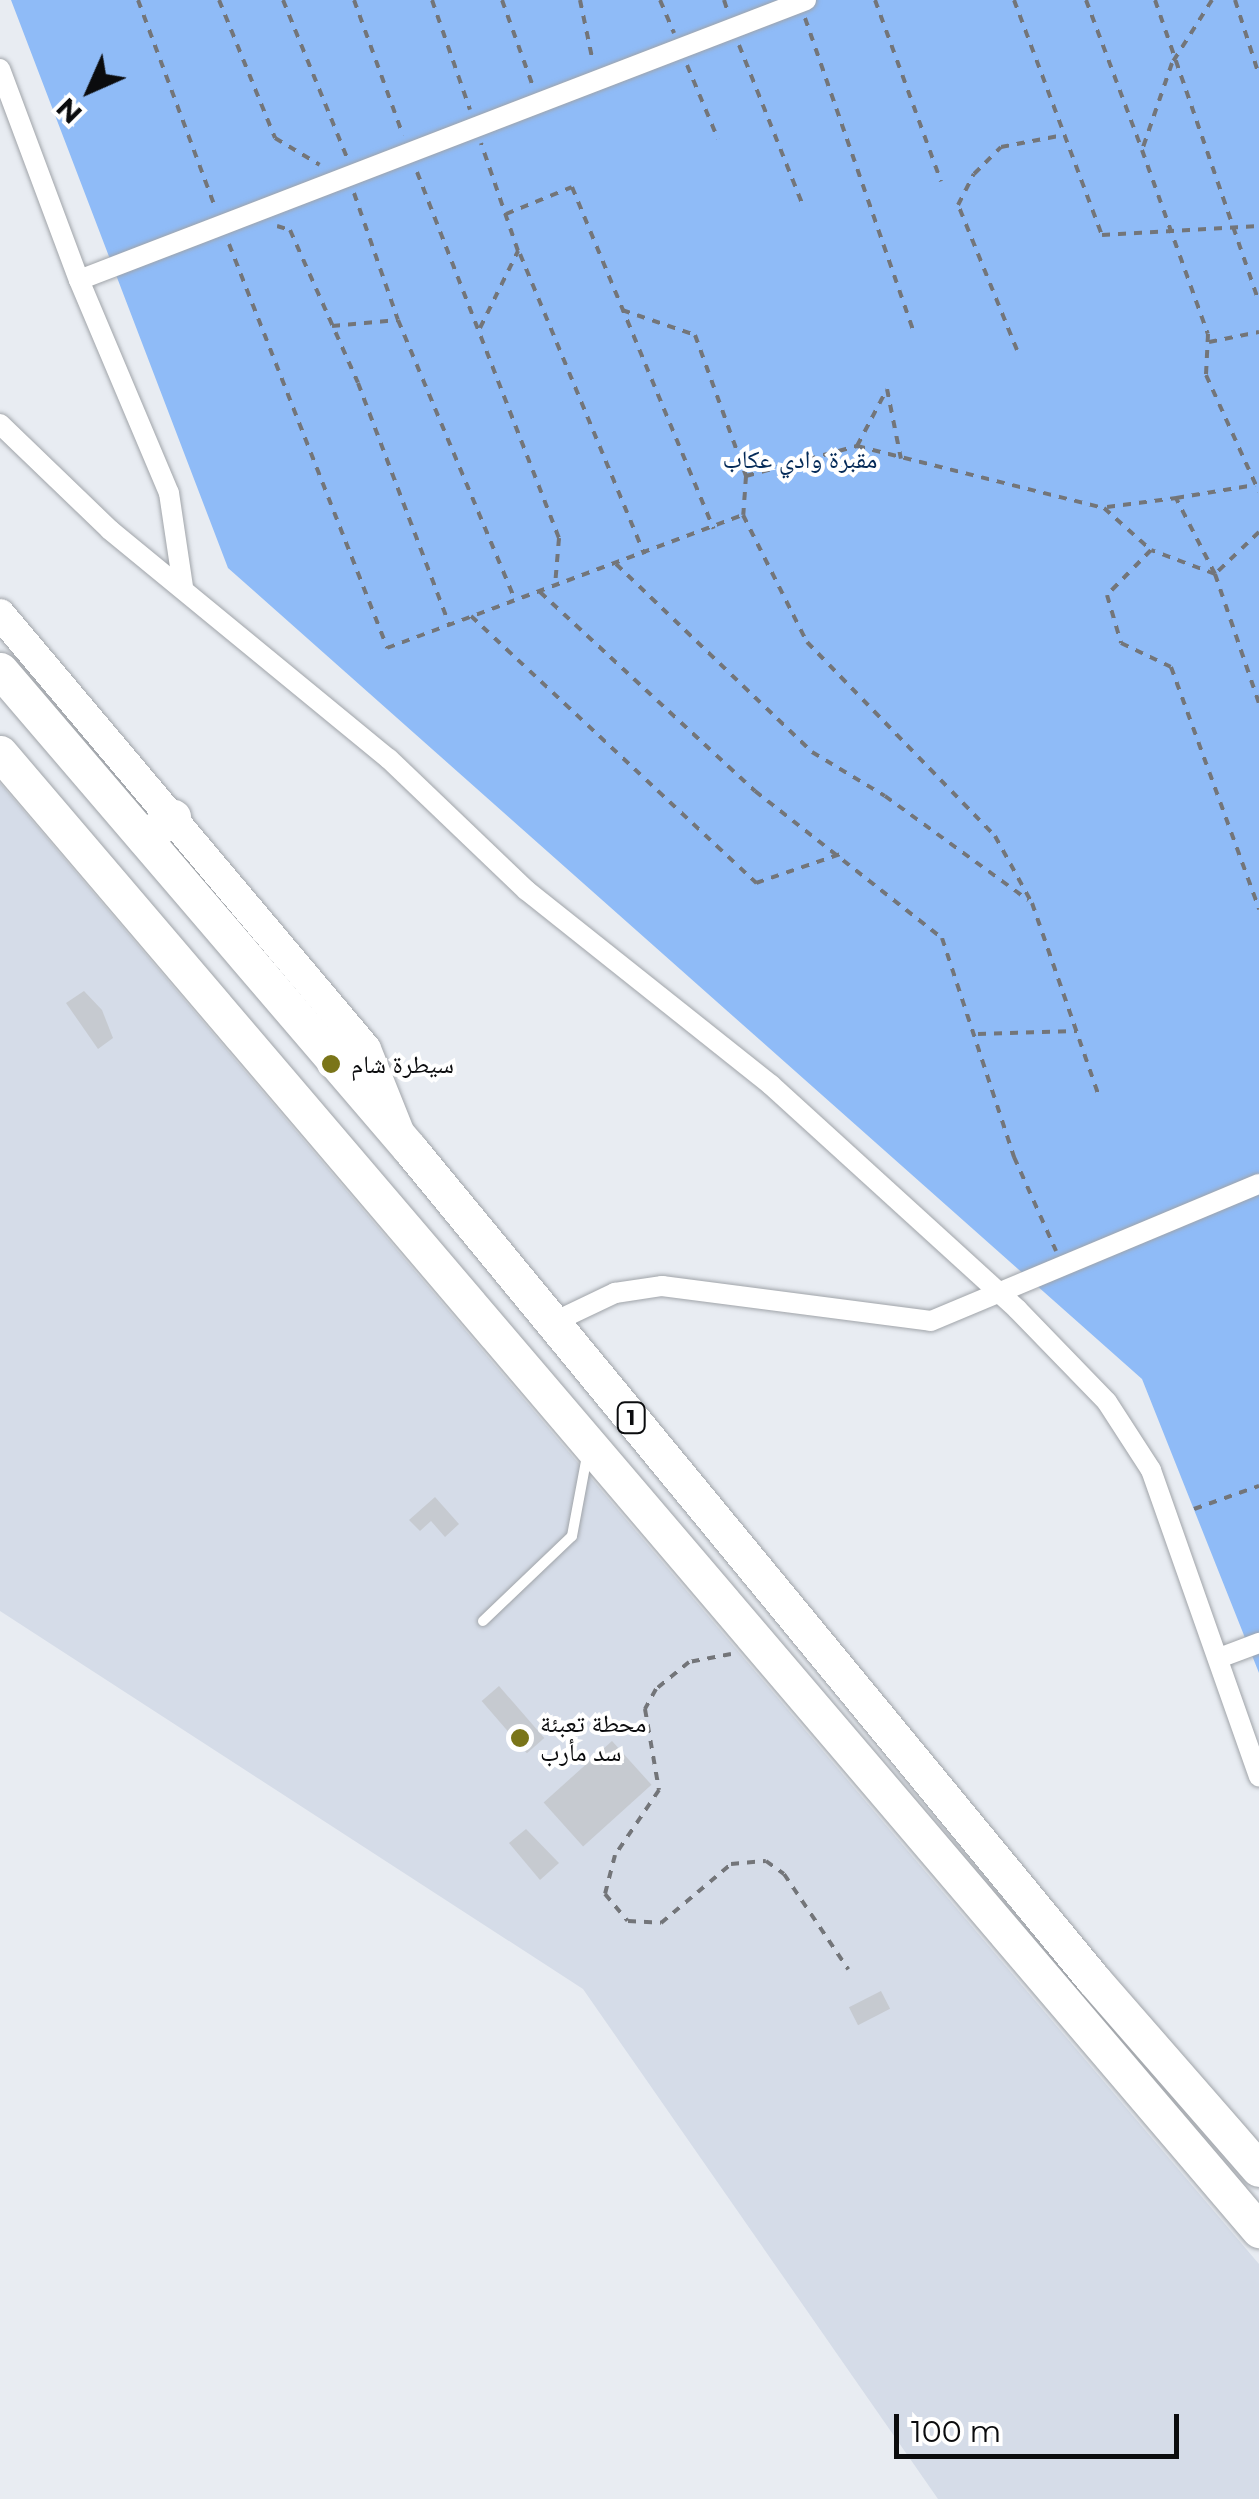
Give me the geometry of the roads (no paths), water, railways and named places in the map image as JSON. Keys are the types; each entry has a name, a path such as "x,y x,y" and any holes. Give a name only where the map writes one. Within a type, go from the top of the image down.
{"highway":[{"name":"1","path":"0,670 410,1149 552,1323 1252,2149"},
{"path":"5,769 56,736"},
{"name":"1","path":"5,769 305,1103 588,1445 1259,2230"},
{"path":"144,838 173,817"}],"main road":[{"path":"0,614 366,1049 410,1149"}],"street":[{"path":"79,280 223,228 803,1"},
{"path":"0,69 79,280 170,493 183,586"},
{"path":"0,424 110,530 183,586 389,759 526,890 771,1085 1002,1296 1107,1402 1150,1470 1259,1777"},
{"path":"552,1323 616,1293 662,1286 912,1322 950,1317 1064,1264 1259,1184"},
{"path":"1219,1658 1259,1643"}],"lane":[{"path":"484,1621 572,1536 588,1445"}],"place":[{"name":"سيطرة شام","path":"331,1064"},
{"name":"محطة تعبئة سد مأرب","path":"520,1738"}],"park label":[{"name":"مقبرة وادي عكاب","path":"800,459"}]}
